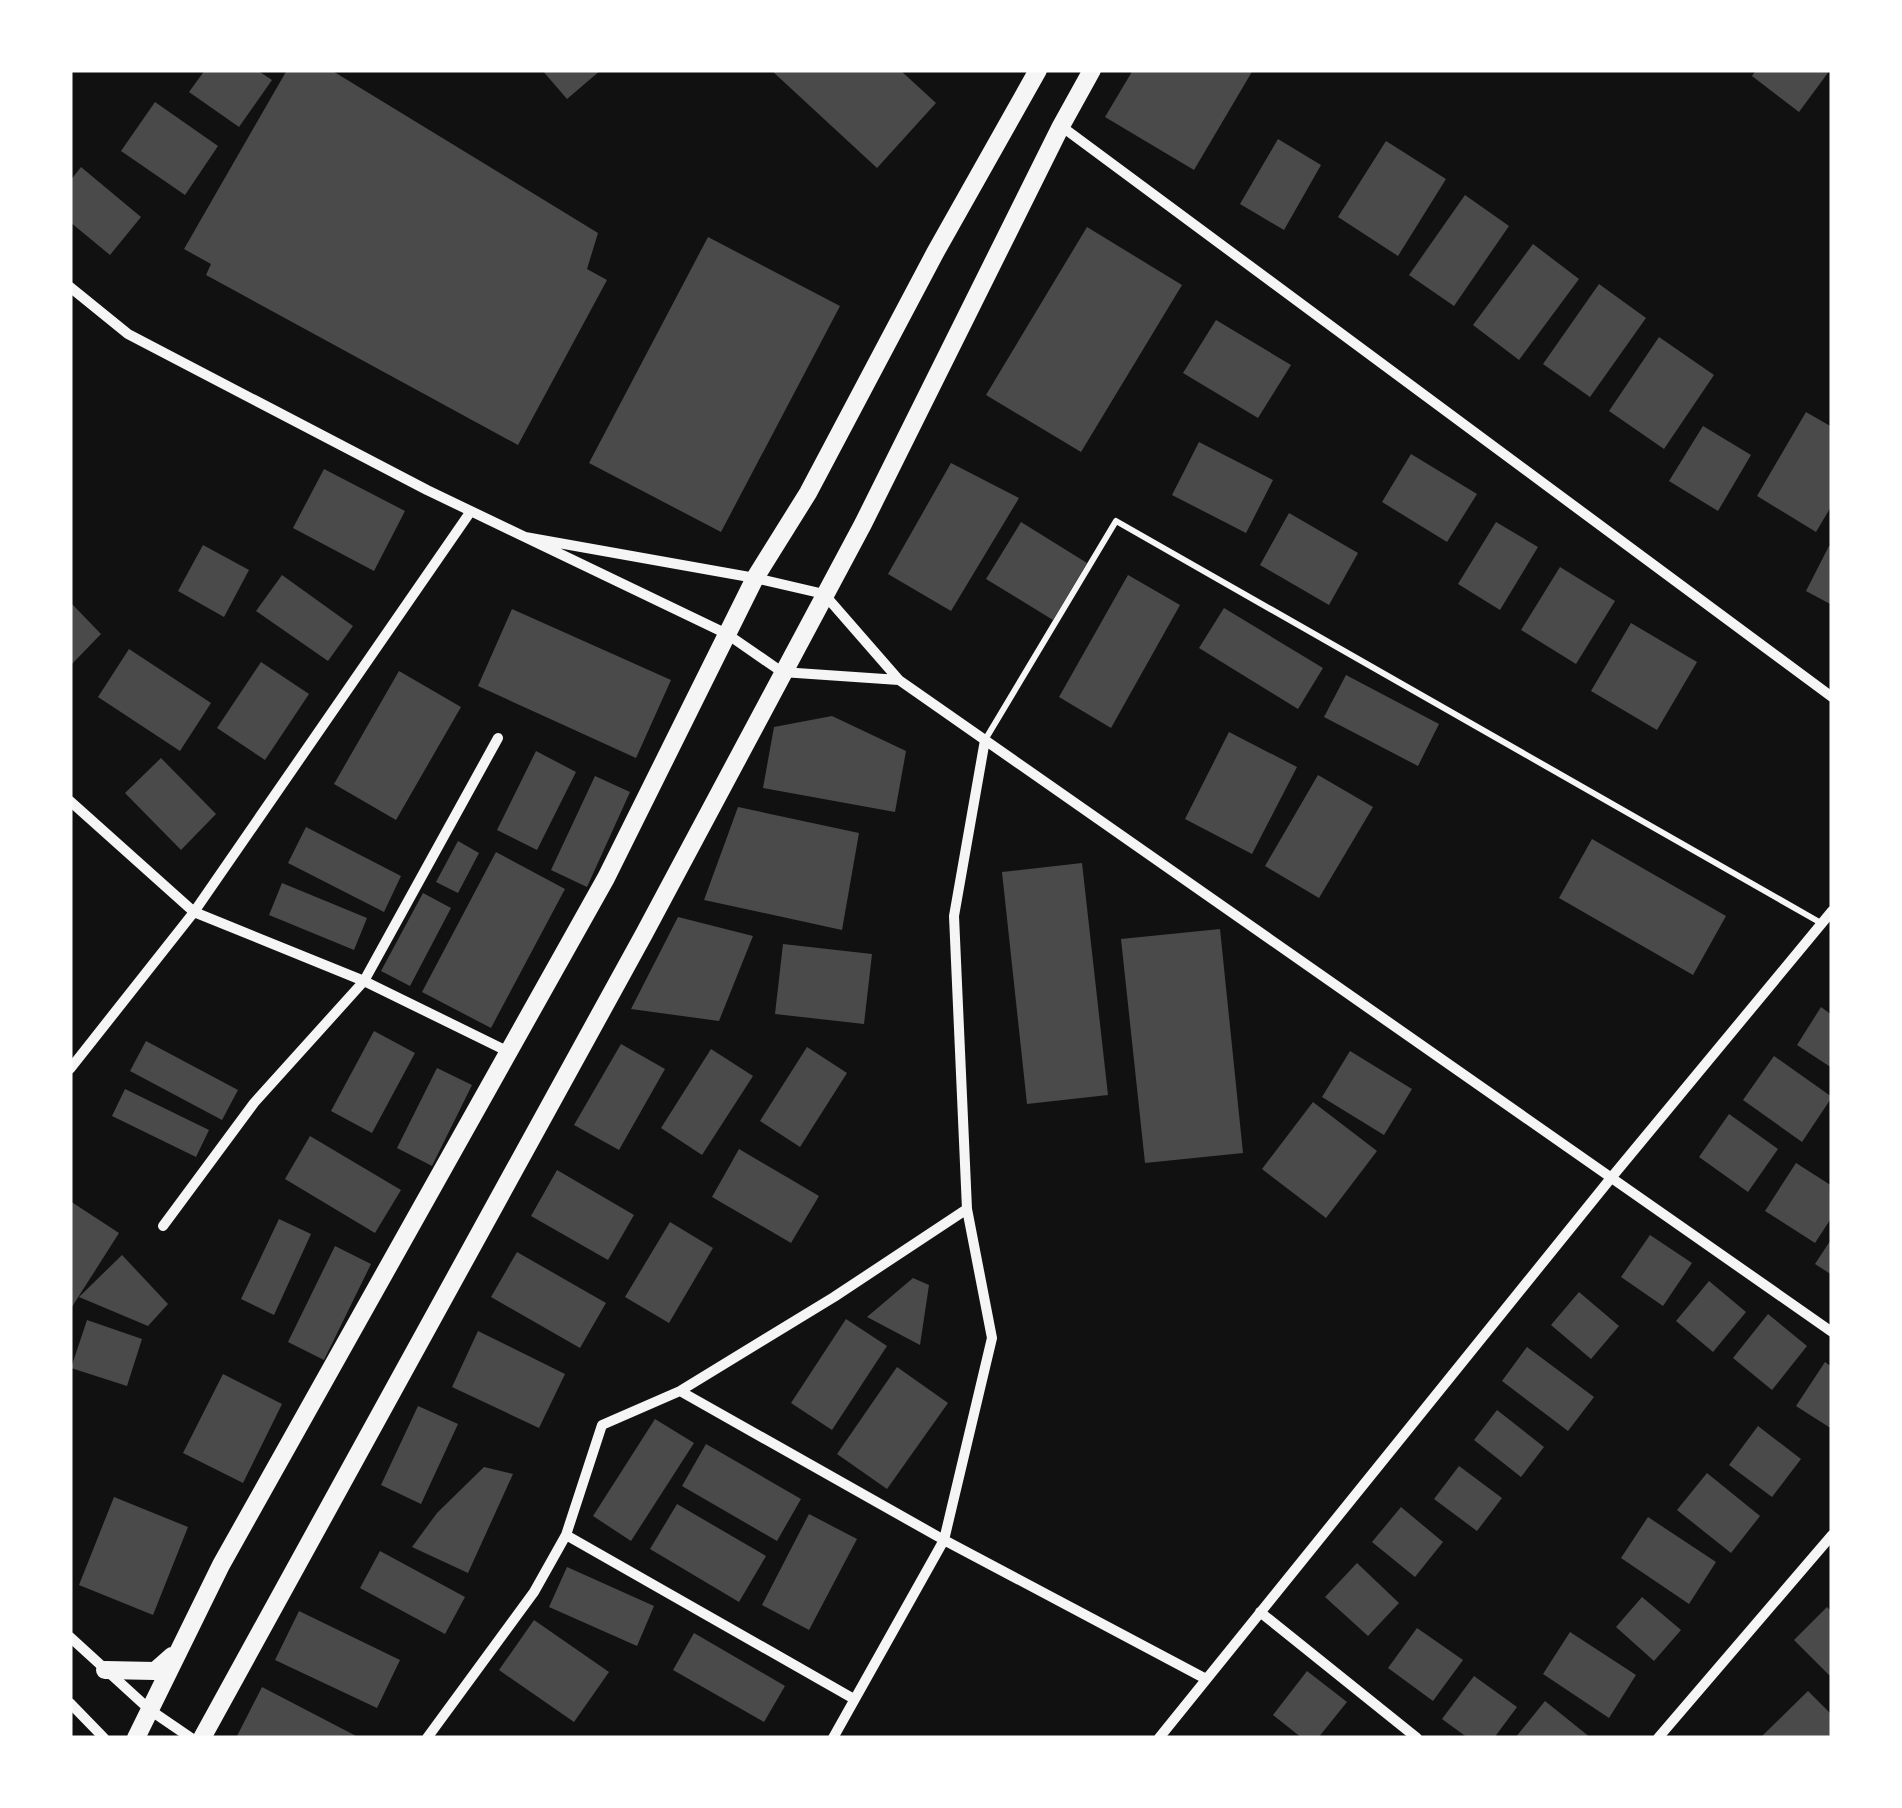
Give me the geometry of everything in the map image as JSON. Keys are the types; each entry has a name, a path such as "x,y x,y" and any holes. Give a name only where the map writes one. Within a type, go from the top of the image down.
{"street":[{"path":"136,1738 230,1548 606,878 754,578 808,493 934,253 1038,70"},
{"path":"202,1738 635,951 863,524 1092,70"},
{"path":"1061,126 1832,697"},
{"path":"70,287 128,334 471,511 727,634 782,672 899,680"},
{"path":"70,1069 194,912 471,511"},
{"path":"525,537 824,594 899,680 1832,1332"},
{"path":"164,1226 254,1102 364,981 498,738"},
{"path":"833,1738 944,1540 992,1338 968,1210 954,916 984,740"},
{"path":"70,801 194,912 364,981 509,1052"},
{"path":"1159,1738 1832,911"},
{"path":"427,1738 534,1592 566,1535 602,1426 680,1390 968,1210"},
{"path":"680,1390 944,1540 1206,1679"},
{"path":"566,1535 854,1699"},
{"path":"1658,1738 1832,1536"},
{"path":"1260,1612 1417,1738"},
{"path":"70,1638 150,1710 190,1738"},
{"path":"106,1670 155,1671 180,1649"},
{"path":"70,1703 104,1738"}],"lane":[{"path":"984,740 1116,521 1822,924"}],"building":[{"path":"205,70 257,70 272,80 239,127 189,92"},
{"path":"287,70 331,70 598,233 587,269 607,280 518,445 206,275 211,264 184,249"},
{"path":"542,70 601,70 567,99"},
{"path":"771,70 900,70 936,103 877,168"},
{"path":"1133,70 1253,70 1194,170 1105,117"},
{"path":"1756,70 1830,70 1799,112 1752,76"},
{"path":"155,102 218,146 185,195 121,151"},
{"path":"1278,139 1321,165 1284,230 1240,204"},
{"path":"1386,141 1446,179 1398,256 1338,217"},
{"path":"81,167 141,217 110,255 70,222 70,181"},
{"path":"1465,195 1509,226 1454,306 1409,275"},
{"path":"1087,227 1182,285 1081,452 986,395"},
{"path":"708,237 840,306 721,532 589,463"},
{"path":"1533,244 1579,279 1519,360 1473,325"},
{"path":"1599,284 1646,318 1590,397 1543,364"},
{"path":"1216,320 1291,365 1258,418 1183,373"},
{"path":"1659,337 1714,375 1664,449 1609,411"},
{"path":"1806,412 1832,427 1832,505 1816,532 1757,496"},
{"path":"1703,426 1751,455 1718,511 1669,481"},
{"path":"1199,442 1273,480 1246,533 1172,495"},
{"path":"1411,454 1477,494 1447,542 1382,502"},
{"path":"951,463 1019,498 951,611 888,574"},
{"path":"324,469 405,511 374,571 293,528"},
{"path":"1289,513 1358,553 1329,605 1260,565"},
{"path":"1021,522 1087,563 1053,620 986,579"},
{"path":"1496,522 1538,547 1500,610 1458,584"},
{"path":"203,545 249,570 224,617 178,591"},
{"path":"1829,546 1832,547 1832,605 1806,591"},
{"path":"1560,567 1615,601 1576,664 1521,630"},
{"path":"282,575 353,626 328,661 256,611"},
{"path":"1128,575 1180,605 1111,728 1059,697"},
{"path":"70,602 101,634 70,666"},
{"path":"1224,608 1323,668 1298,709 1199,648"},
{"path":"512,609 671,680 636,758 478,686"},
{"path":"1631,623 1697,662 1657,730 1591,691"},
{"path":"129,649 211,703 180,751 98,697"},
{"path":"261,662 309,694 265,760 217,728"},
{"path":"399,671 461,707 396,820 334,784"},
{"path":"1346,675 1439,724 1418,766 1324,717"},
{"path":"832,716 906,751 895,812 763,788 774,727"},
{"path":"1229,732 1297,767 1252,854 1185,819"},
{"path":"536,751 576,772 537,850 497,830"},
{"path":"161,758 216,814 181,850 125,793"},
{"path":"1318,775 1373,807 1319,898 1265,866"},
{"path":"595,776 630,792 587,887 551,870"},
{"path":"738,807 859,833 842,930 704,900"},
{"path":"306,827 401,876 384,912 288,863"},
{"path":"1592,839 1726,916 1693,975 1559,898"},
{"path":"458,841 479,853 458,893 436,882"},
{"path":"496,852 565,889 491,1028 422,992"},
{"path":"1082,863 1108,1095 1027,1104 1002,872"},
{"path":"282,883 367,918 354,950 269,915"},
{"path":"423,893 451,908 410,986 381,971"},
{"path":"678,917 753,936 719,1021 631,1009"},
{"path":"1220,929 1243,1153 1145,1163 1121,939"},
{"path":"783,944 872,954 864,1024 775,1014"},
{"path":"1821,1007 1832,1015 1832,1068 1797,1045"},
{"path":"374,1031 415,1053 372,1133 331,1111"},
{"path":"146,1041 238,1090 222,1120 130,1071"},
{"path":"621,1044 665,1069 619,1150 574,1125"},
{"path":"807,1047 847,1073 800,1147 760,1121"},
{"path":"711,1049 753,1076 702,1155 661,1128"},
{"path":"1350,1051 1412,1089 1384,1135 1322,1097"},
{"path":"1774,1056 1832,1097 1802,1142 1743,1100"},
{"path":"437,1068 472,1085 432,1166 397,1148"},
{"path":"125,1089 209,1130 196,1157 112,1116"},
{"path":"1313,1102 1377,1151 1326,1218 1262,1169"},
{"path":"1729,1114 1778,1149 1748,1192 1699,1157"},
{"path":"310,1136 401,1190 375,1233 285,1179"},
{"path":"739,1149 819,1196 791,1243 712,1197"},
{"path":"1796,1163 1832,1186 1832,1217 1815,1243 1765,1211"},
{"path":"557,1170 634,1215 608,1260 531,1216"},
{"path":"70,1201 119,1233 70,1310"},
{"path":"279,1219 311,1234 274,1315 241,1299"},
{"path":"670,1222 713,1248 669,1323 625,1297"},
{"path":"1650,1235 1692,1263 1663,1306 1621,1277"},
{"path":"1832,1238 1832,1275 1815,1264"},
{"path":"335,1246 371,1264 324,1360 288,1342"},
{"path":"517,1252 606,1303 580,1348 491,1297"},
{"path":"122,1255 168,1304 148,1326 79,1297"},
{"path":"913,1278 929,1285 920,1345 867,1317"},
{"path":"1709,1281 1746,1312 1713,1352 1676,1321"},
{"path":"1579,1292 1619,1326 1591,1359 1551,1325"},
{"path":"1768,1314 1807,1346 1772,1390 1733,1358"},
{"path":"846,1319 887,1346 832,1430 791,1403"},
{"path":"87,1320 142,1339 127,1386 71,1368"},
{"path":"478,1331 565,1374 539,1428 452,1387"},
{"path":"1527,1347 1594,1397 1568,1431 1502,1381"},
{"path":"1825,1362 1832,1367 1832,1429 1796,1406"},
{"path":"897,1367 948,1403 887,1489 837,1454"},
{"path":"223,1374 282,1404 243,1483 183,1453"},
{"path":"418,1406 458,1424 421,1504 381,1485"},
{"path":"1497,1410 1544,1447 1521,1477 1474,1440"},
{"path":"655,1419 694,1443 631,1541 593,1516"},
{"path":"1758,1426 1801,1459 1772,1497 1729,1465"},
{"path":"706,1444 801,1499 777,1541 682,1486"},
{"path":"1459,1466 1502,1498 1477,1531 1434,1499"},
{"path":"484,1467 513,1474 468,1573 412,1547 437,1513"},
{"path":"1707,1473 1760,1516 1731,1553 1677,1510"},
{"path":"114,1497 188,1527 153,1615 79,1585"},
{"path":"677,1504 766,1556 739,1602 650,1549"},
{"path":"1401,1507 1443,1542 1415,1577 1372,1542"},
{"path":"809,1514 857,1539 809,1630 762,1605"},
{"path":"1648,1517 1716,1562 1689,1604 1621,1558"},
{"path":"380,1551 465,1597 445,1634 360,1588"},
{"path":"1357,1563 1399,1603 1368,1636 1325,1597"},
{"path":"567,1567 654,1606 637,1646 549,1607"},
{"path":"1642,1597 1681,1630 1654,1661 1616,1627"},
{"path":"1827,1607 1832,1612 1832,1678 1794,1640"},
{"path":"299,1611 400,1660 377,1708 275,1660"},
{"path":"534,1620 609,1672 574,1722 499,1670"},
{"path":"1417,1628 1463,1660 1433,1701 1388,1668"},
{"path":"1570,1632 1636,1675 1609,1718 1543,1674"},
{"path":"694,1633 785,1686 764,1722 673,1670"},
{"path":"1307,1671 1347,1702 1318,1738 1302,1738 1273,1715"},
{"path":"1474,1676 1517,1707 1494,1738 1468,1738 1442,1719"},
{"path":"262,1687 360,1738 237,1736"},
{"path":"1808,1691 1832,1715 1832,1738 1760,1738"},
{"path":"1545,1701 1591,1738 1515,1738"}]}
